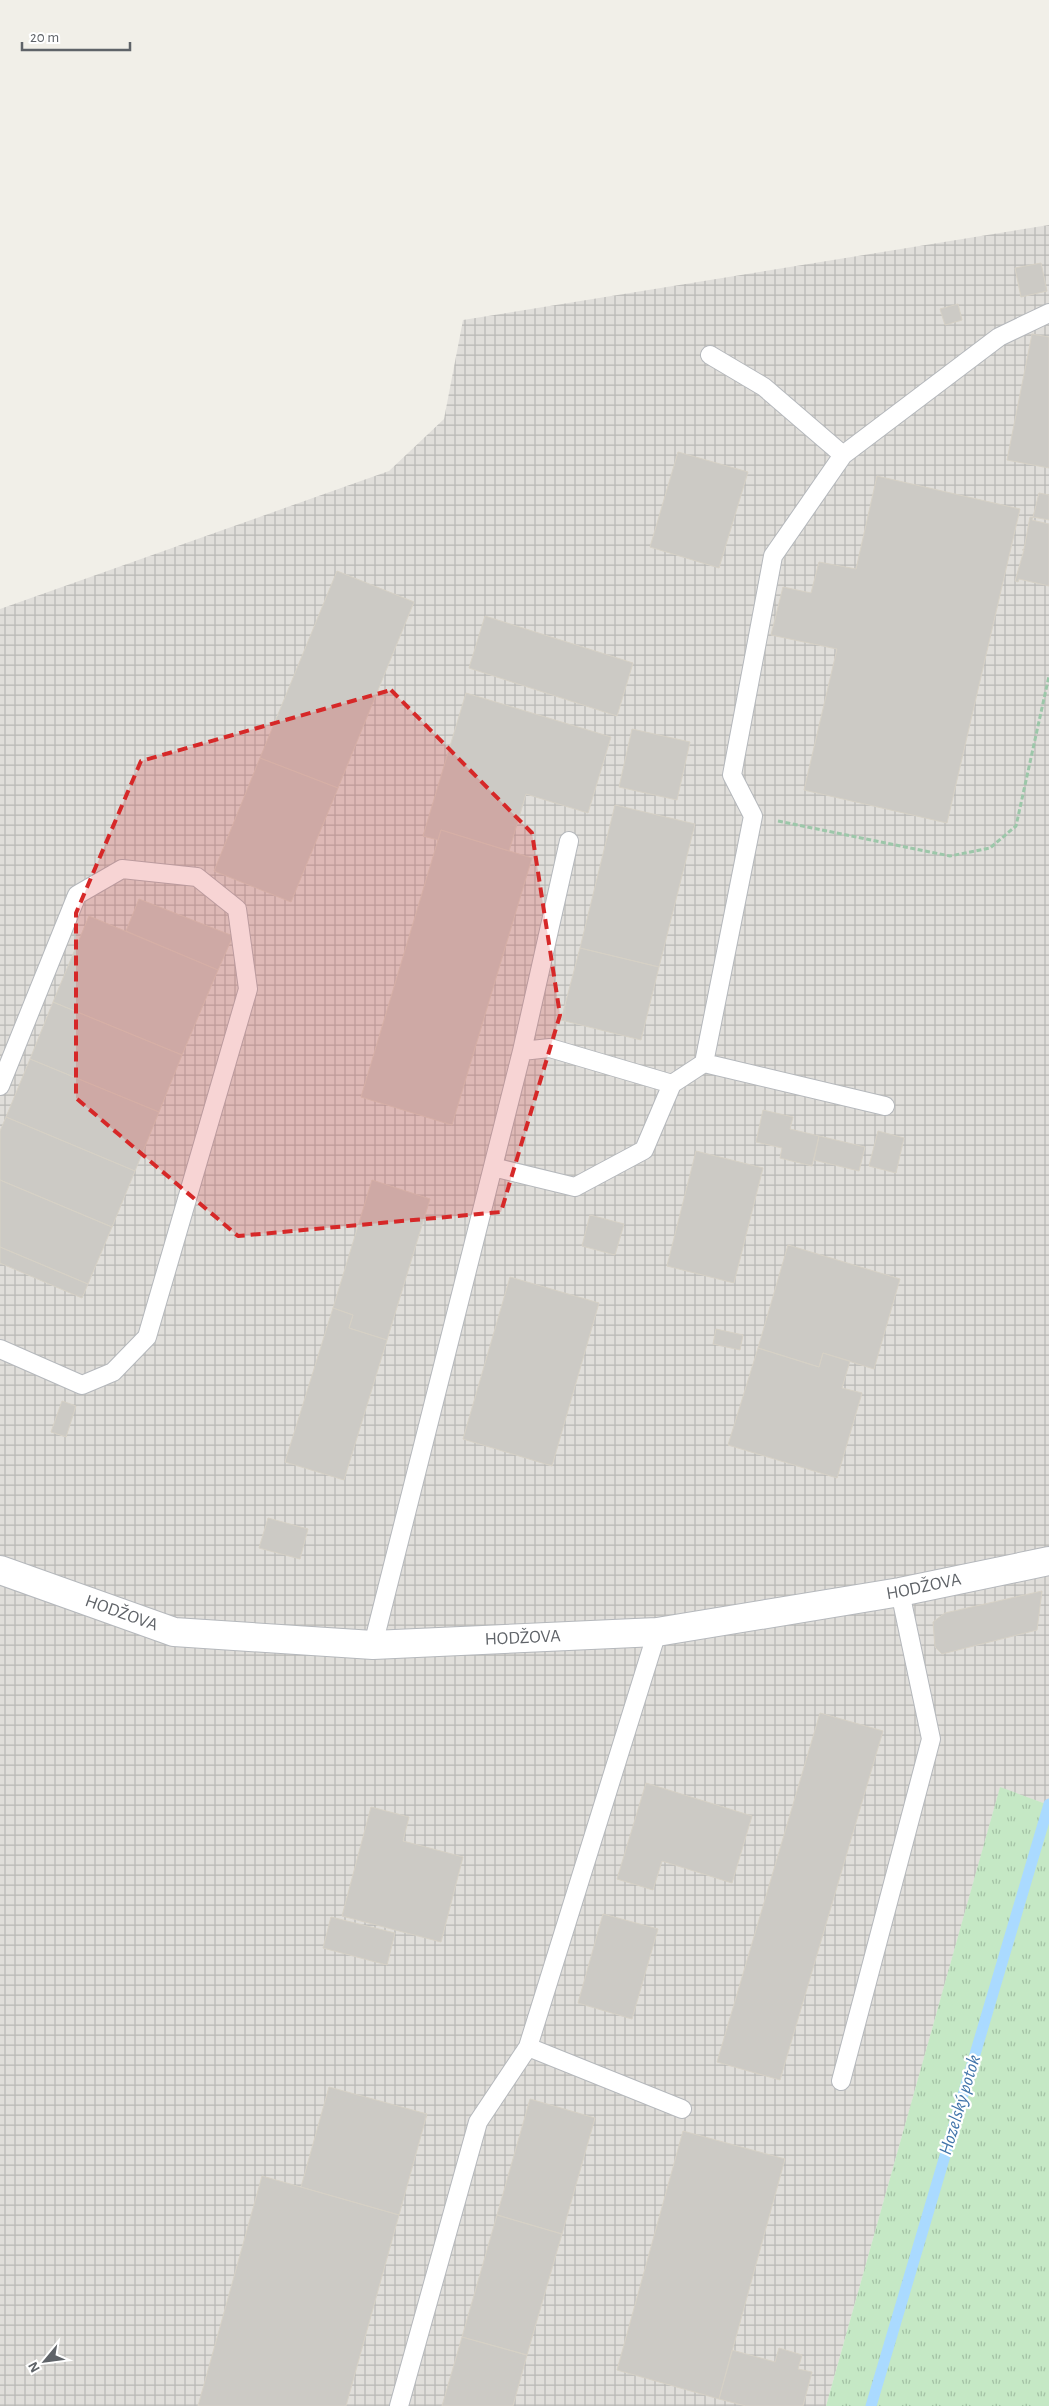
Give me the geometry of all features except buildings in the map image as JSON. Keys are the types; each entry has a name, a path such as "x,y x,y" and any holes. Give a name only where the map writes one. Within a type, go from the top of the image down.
{"street":[{"name":"HODŽOVA","path":"0,1570 174,1632 372,1645 657,1632 900,1592 1049,1562"}],"lane":[{"path":"493,1167 575,1187 644,1150 672,1084 704,1063 753,816 732,775 773,556 843,455 999,337 1049,313"},
{"path":"710,355 764,387 843,455"},
{"path":"372,1645 522,1051 569,841"},
{"path":"0,1086 77,895 122,869 197,877 237,909 248,989 147,1337 113,1372 82,1385 0,1350"},
{"path":"522,1051 550,1048 672,1084"},
{"path":"704,1063 885,1106"},
{"path":"841,2081 931,1739 900,1592"},
{"path":"399,2406 478,2122 528,2047 657,1632"},
{"path":"528,2047 682,2109"}],"path":[{"path":"753,816 950,856 990,848 1016,826 1049,676"}],"highlighted area":[{"path":"391,690 532,833 560,1015 501,1212 238,1236 76,1098 76,913 141,761"}],"shaded area":[{"path":"1049,225 1049,1805 1000,1788 826,2406 0,2406 0,609 389,471 444,419 463,320"}],"green space":[{"path":"1000,1787 1049,1805 1049,2406 826,2406"}],"waterway":[{"name":"Hozelský potok","path":"871,2406 1049,1804"}]}
